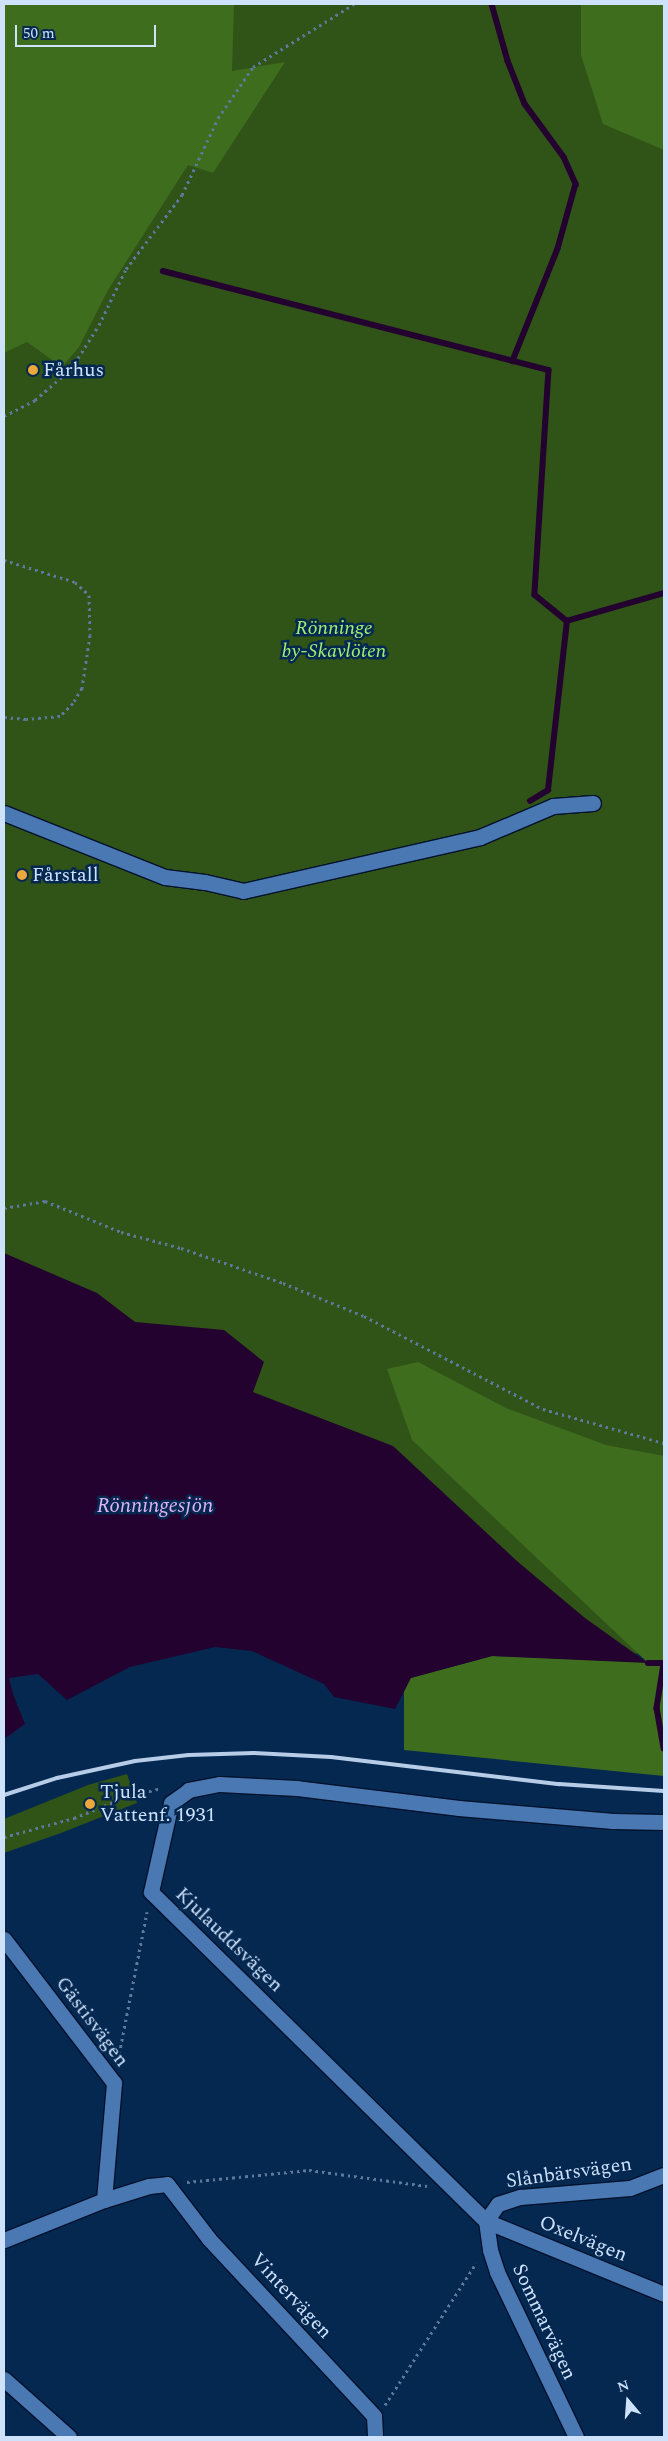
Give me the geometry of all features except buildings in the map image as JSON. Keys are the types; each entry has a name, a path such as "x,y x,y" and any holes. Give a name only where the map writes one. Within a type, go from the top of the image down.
{"street":[{"path":"4,813 165,877 204,882 243,891 480,837 553,806 593,803"},
{"name":"Kjulauddsvägen","path":"486,2221 151,1892 171,1803 189,1790 219,1784 297,1788 459,1808 613,1821 664,1822"},
{"name":"Gästisvägen","path":"4,1939 114,2083 104,2200"},
{"name":"Slånbärsvägen","path":"486,2221 498,2204 520,2197 630,2188 664,2174"},
{"path":"4,2240 104,2200 149,2186 166,2184"},
{"name":"Vintervägen","path":"166,2184 210,2239 374,2416"},
{"name":"Sommarvägen","path":"486,2221 490,2250 498,2272 576,2437"},
{"name":"Oxelvägen","path":"486,2221 664,2294"},
{"path":"4,2379 69,2437"},
{"path":"374,2416 375,2437"}],"path":[{"path":"4,416 35,400 70,369 99,324 126,270 182,195 218,118 253,67 354,4"},
{"path":"4,560 75,582 89,595 90,635 82,688 73,703 60,716 26,719 4,717"},
{"path":"4,1208 45,1201 121,1232 181,1248 283,1283 364,1316 543,1409 664,1443"},
{"path":"4,1838 74,1818 124,1798 165,1787 189,1790"},
{"path":"114,2083 151,1892"},
{"path":"166,2184 309,2170 457,2191"},
{"path":"374,2416 388,2403 480,2258 490,2250"}],"green space":[{"name":"Rönninge by-Skavlöten","path":"4,4 664,4 664,1655 601,1652 162,1332 4,1275"},
{"path":"4,4 234,4 232,71 285,62 213,173 188,165 108,290 79,347 62,367 27,342 4,353"},
{"path":"581,4 664,4 664,150 603,124 581,55"},
{"path":"418,1362 506,1408 606,1445 664,1456 664,1776 404,1750 404,1691 410,1678 492,1656 647,1662 412,1440 387,1369"},
{"path":"127,1774 137,1803 4,1853 4,1819 88,1785"}],"water":[{"name":"Rönningesjön","path":"4,1253 97,1293 135,1322 224,1330 264,1362 253,1392 393,1446 518,1562 585,1618 648,1663 492,1656 411,1678 395,1709 334,1697 324,1684 252,1651 215,1647 130,1667 67,1700 38,1674 9,1678 25,1724 4,1739"}],"waterway":[{"path":"492,4 508,61 525,104 564,157 576,184 558,249 513,361"},
{"path":"163,271 549,370 535,595 567,621"},
{"path":"530,801 548,790 567,621 664,593"},
{"path":"648,1663 664,1663"},
{"path":"664,1664 657,1708 664,1748"}],"railway":[{"path":"4,1795 57,1778 135,1761 189,1755 254,1753 331,1757 559,1784 664,1791"}],"place":[{"name":"Fårhus","path":"33,370"},
{"name":"Fårstall","path":"22,875"},
{"name":"Tjula Vattenf. 1931","path":"90,1804"}]}
